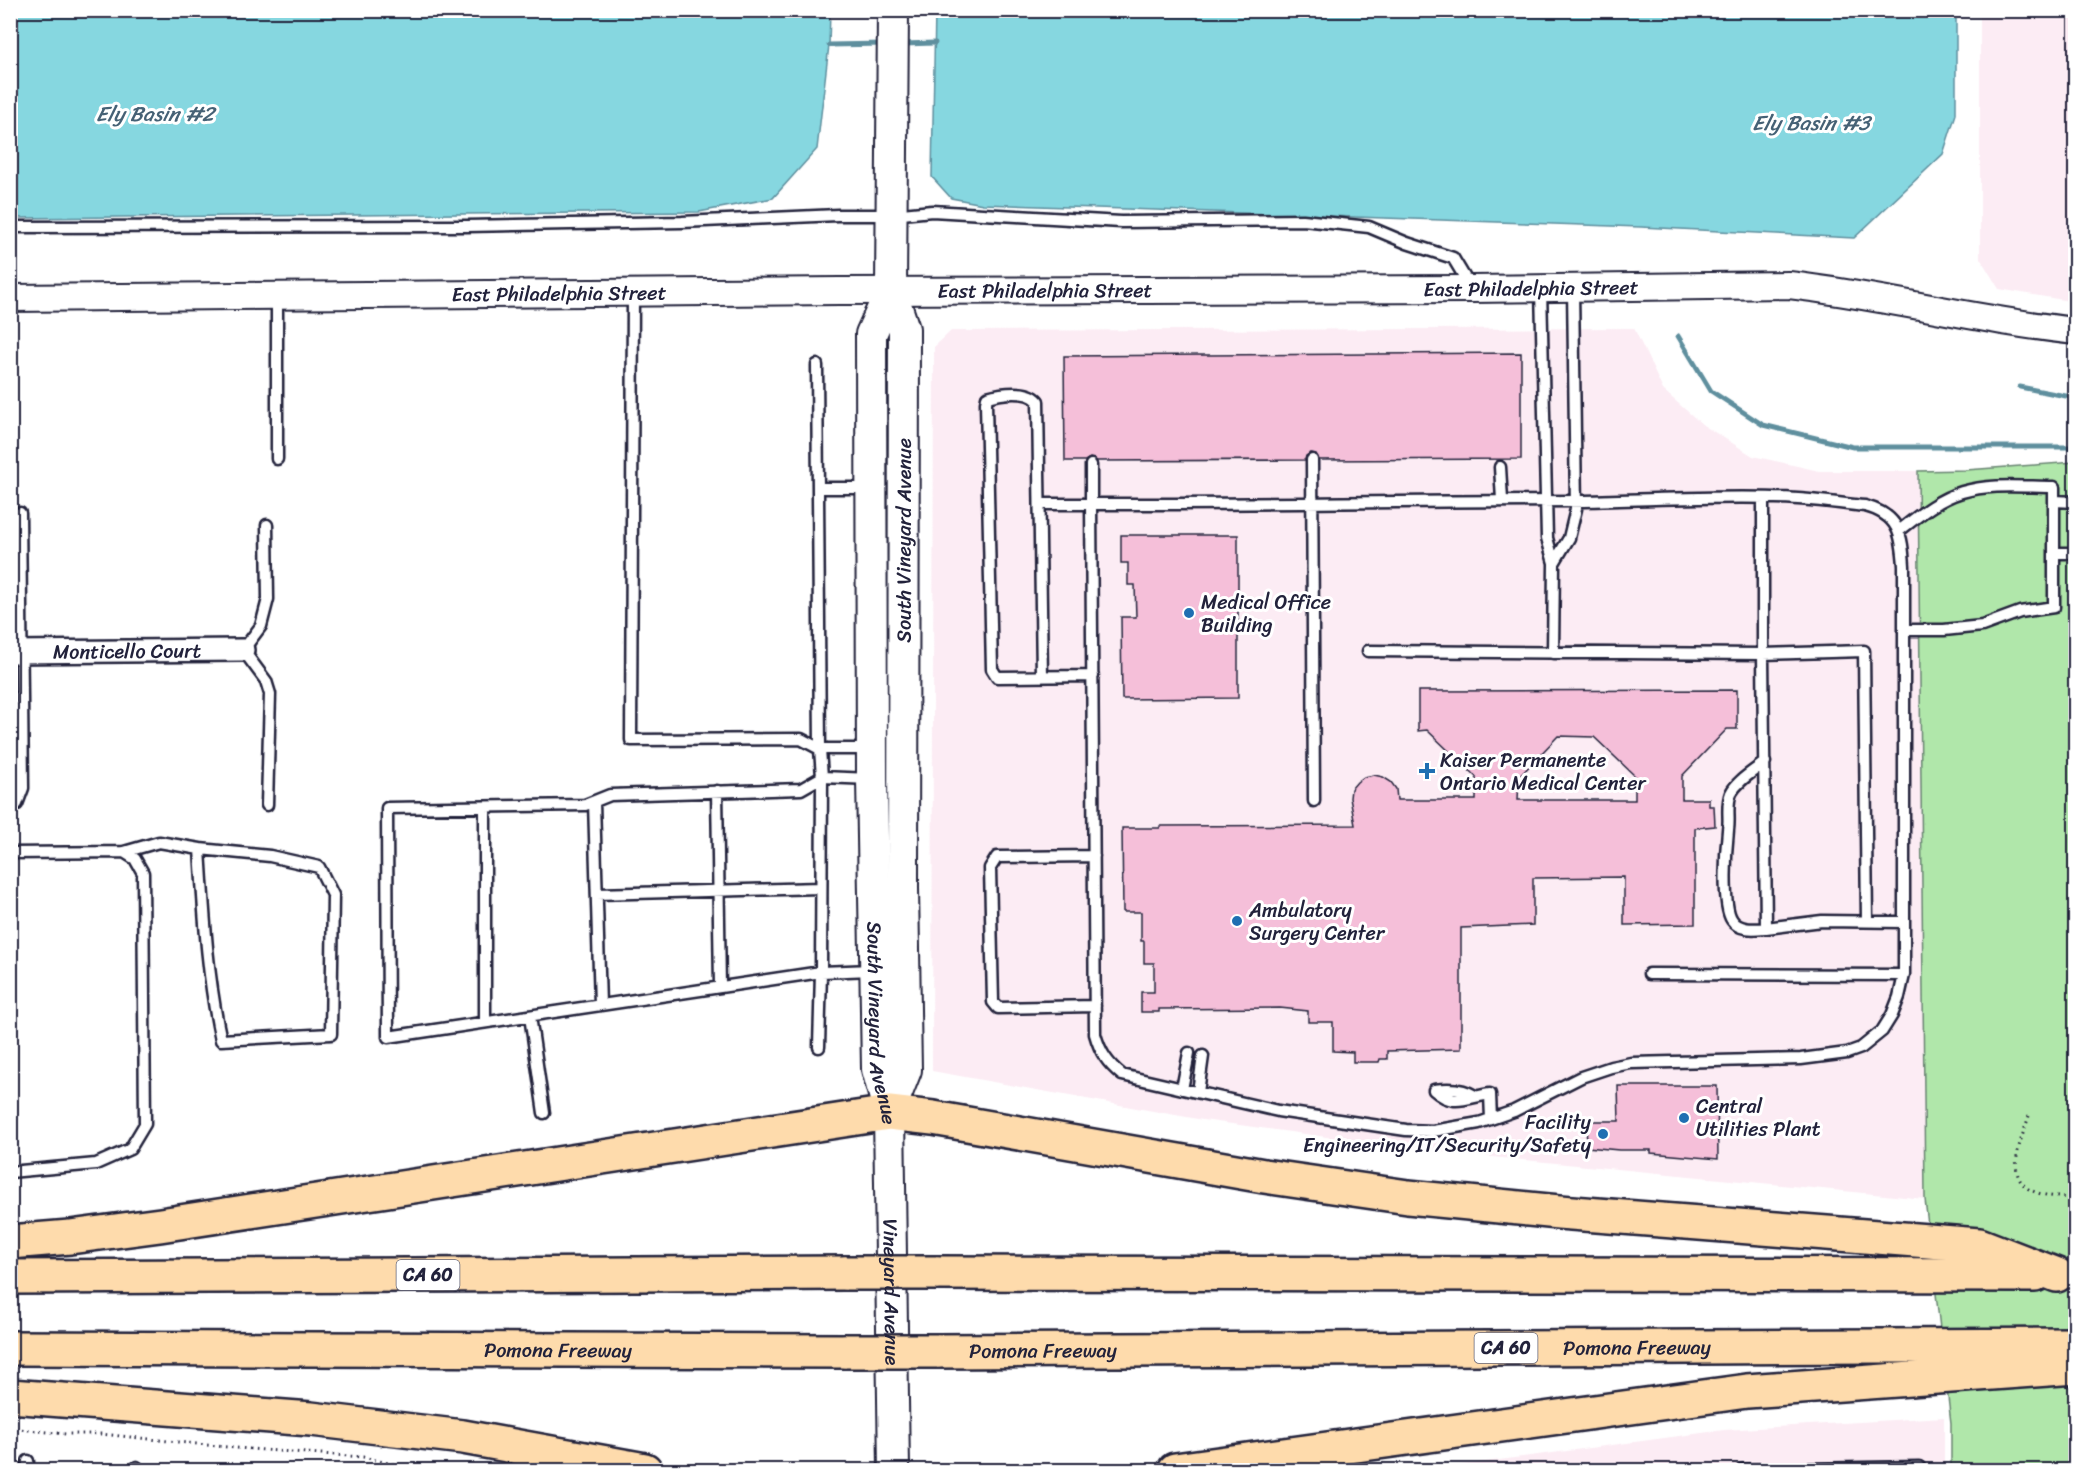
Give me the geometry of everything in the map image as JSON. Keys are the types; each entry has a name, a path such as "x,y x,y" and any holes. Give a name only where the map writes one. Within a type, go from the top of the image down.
{"highway":[{"path":"10,1242 160,1225 889,1113 944,1120 1264,1176 1408,1197 1559,1212 1979,1245 2066,1275"},
{"name":"CA 60","path":"10,1277 846,1273 2066,1275"},
{"name":"Pomona Freeway","path":"10,1348 937,1351 2076,1345"},
{"path":"1175,1470 1747,1390 2076,1367"},
{"path":"10,1396 311,1419 463,1437 645,1470"}],"main road":[{"name":"South Vineyard Avenue","path":"889,1113 906,1070 903,888 904,329 891,291 893,17"},
{"name":"South Vineyard Avenue","path":"889,1113 877,1069 872,779 871,334 891,291"},
{"name":"Vineyard Avenue","path":"889,1113 894,1470"}],"street":[{"name":"East Philadelphia Street","path":"10,298 1789,285 2076,331"},
{"name":"Monticello Court","path":"15,652 243,650"}],"lane":[{"path":"10,227 681,222 838,215 892,216 932,212 1121,222 1304,220 1369,227 1407,243 1453,258 1472,289"},
{"path":"1541,288 1547,538 1554,563 1553,653"},
{"path":"1554,563 1569,538 1576,509 1574,288"},
{"path":"633,292 631,740 801,739 820,749 873,748"},
{"path":"277,295 277,459"},
{"path":"818,365 822,777 819,1047"},
{"path":"1042,676 1038,401 1028,394 995,395 987,397 992,669 997,677 1093,676"},
{"path":"1312,460 1314,801"},
{"path":"1040,504 1091,504 1312,503 1502,500 1576,501 1763,498 1865,506 1877,509 1889,516 1899,531 1903,543 1904,566 1905,975 1896,1006 1882,1031 1861,1048 1847,1053 1801,1059 1654,1062 1621,1065 1581,1077 1514,1111 1479,1123 1433,1131 1406,1130 1278,1111 1122,1075 1110,1066 1100,1051 1095,1034 1093,676 1091,504 1091,465"},
{"path":"1500,467 1502,500"},
{"path":"1899,531 1926,509 1961,492 1990,487 2054,487 2054,607 2020,612 1982,626 1944,630 1904,630"},
{"path":"818,488 872,488"},
{"path":"1763,498 1766,928"},
{"path":"2054,501 2076,502"},
{"path":"10,804 17,804 23,788 15,652 20,513"},
{"path":"267,525 268,599 261,626 243,650 266,681 270,694 267,805"},
{"path":"2054,553 2076,553"},
{"path":"1368,651 1763,654 1863,651 1867,921"},
{"path":"1765,762 1735,786 1730,796 1726,842 1727,912 1733,923 1742,927 1766,928 1822,921 1905,922"},
{"path":"872,779 822,777 801,789 610,795 585,805 387,808 388,1037 821,972 876,970"},
{"path":"717,791 720,987"},
{"path":"594,802 600,1005"},
{"path":"484,807 485,1023"},
{"path":"10,853 124,852 159,842 200,849 270,856 319,867 333,895 331,1034 221,1040 207,963 200,849"},
{"path":"10,1172 96,1164 130,1149 145,1124 143,873 135,859 124,852"},
{"path":"1094,856 997,857 990,868 993,1002 998,1008 1095,1006"},
{"path":"597,894 820,888"},
{"path":"1649,974 1905,975"},
{"path":"530,1016 544,1113"},
{"path":"1182,1089 1189,1053"},
{"path":"1198,1092 1203,1056"},
{"path":"1475,1096 1490,1094 1491,1119"},
{"path":"1742,1470 1920,1467 1920,1470"}],"path":[{"path":"2029,1116 2017,1155 2016,1172 2021,1182 2036,1193 2076,1199"},
{"path":"10,1428 363,1457 405,1467"},
{"path":"2075,1470 2076,1463"}],"shaded area":[{"path":"1980,11 2075,11 2075,302 1999,289 1980,258"},
{"name":"Kaiser Permanente Ontario Medical Center","path":"1634,328 1663,390 1703,425 1753,456 1819,471 1918,471 1925,1199 1421,1150 1203,1120 932,1071 934,347 951,331"},
{"path":"1944,1417 1944,1470 1425,1470 1724,1430"}],"green space":[{"path":"2075,462 2075,1470 1951,1470 1951,1423 1925,1199 1918,471"}],"water":[{"name":"Ely Basin #2","path":"830,10 829,45 817,149 773,198 699,212 11,218 10,11"},
{"name":"Ely Basin #3","path":"935,11 1956,11 1956,114 1943,154 1854,238 1641,227 983,204 951,198 932,177"}],"building":[{"path":"1521,353 1521,459 1319,460 1316,454 1311,453 1306,456 1305,460 1097,461 1090,458 1085,461 1065,461 1064,356"},
{"name":"Medical Office Building","path":"1121,535 1238,535 1238,698 1122,699 1121,617 1136,617 1135,585 1128,585 1128,563 1121,563"},
{"path":"1737,690 1737,729 1727,729 1682,776 1682,799 1709,799 1709,806 1714,806 1715,826 1695,828 1695,924 1624,925 1624,877 1533,878 1533,925 1461,928 1461,1049 1387,1051 1387,1059 1380,1059 1379,1062 1353,1062 1353,1052 1333,1051 1333,1022 1308,1022 1308,1011 1280,1008 1159,1009 1159,1012 1141,1012 1141,992 1154,992 1154,963 1144,963 1141,912 1123,912 1122,828 1355,825 1350,798 1351,789 1364,777 1374,775 1391,782 1396,789 1397,800 1476,800 1476,777 1427,730 1418,731 1418,691","holes":["1558,736 1594,737 1635,776 1635,800 1518,800 1519,777"]},
{"name":"Central Utilities Plant","path":"1618,1086 1717,1086 1718,1159 1651,1153 1651,1150 1587,1147 1586,1121 1619,1121"}],"waterway":[{"path":"903,44 935,43"},
{"path":"829,45 885,44"},
{"path":"1678,336 1711,391 1763,425 1853,447 2076,447"},
{"path":"2020,387 2076,398"}],"place":[{"name":"Medical Office Building","path":"1189,613"},
{"name":"Kaiser Permanente Ontario Medical Center","path":"1427,771"},
{"name":"Ambulatory Surgery Center","path":"1237,921"},
{"name":"Central Utilities Plant","path":"1684,1118"},
{"name":"Facility Engineering/IT/Security/Safety","path":"1603,1134"}]}
